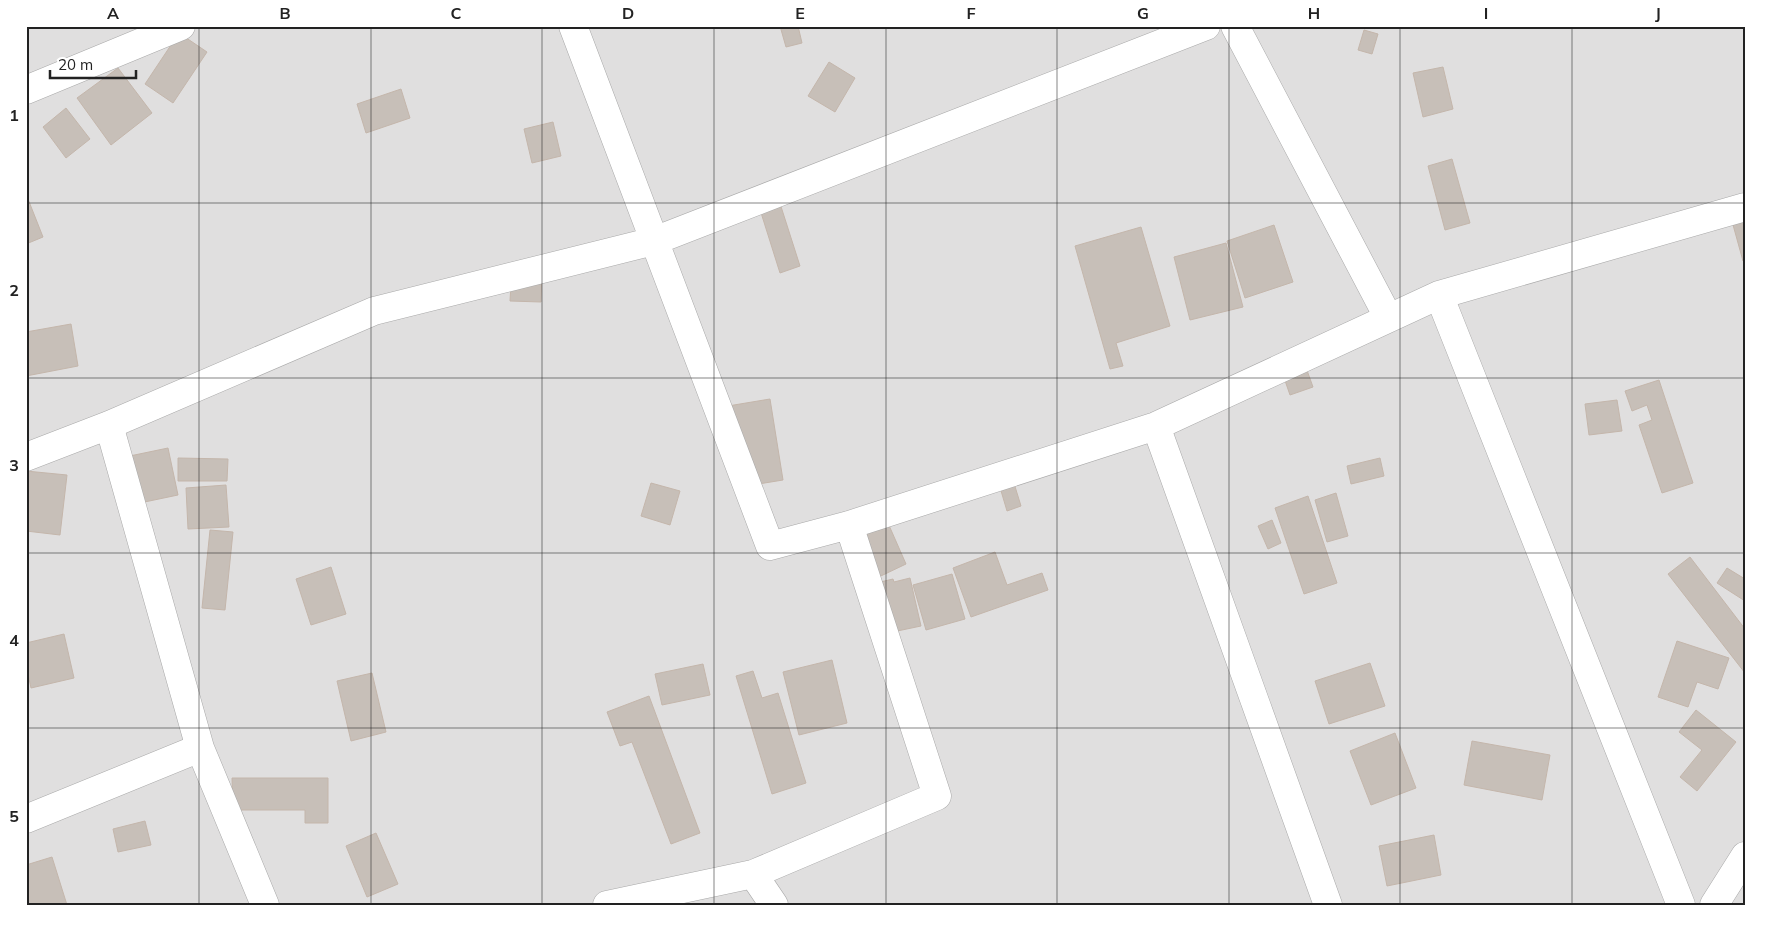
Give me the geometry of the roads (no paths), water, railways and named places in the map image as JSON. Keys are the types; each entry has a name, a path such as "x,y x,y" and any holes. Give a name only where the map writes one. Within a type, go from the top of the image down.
{"street":[{"path":"26,90 181,26"},
{"path":"573,26 770,546 849,525 1156,426 1439,295 1745,207"},
{"path":"26,457 109,425 374,311 654,241 1206,26"},
{"path":"1235,26 1388,317"},
{"path":"1439,295 1681,905"},
{"path":"109,425 200,748 265,905"},
{"path":"1156,426 1328,905"},
{"path":"607,905 753,874 937,796 849,525"},
{"path":"26,819 200,748"},
{"path":"1714,905 1745,856"},
{"path":"753,874 774,905"}]}
